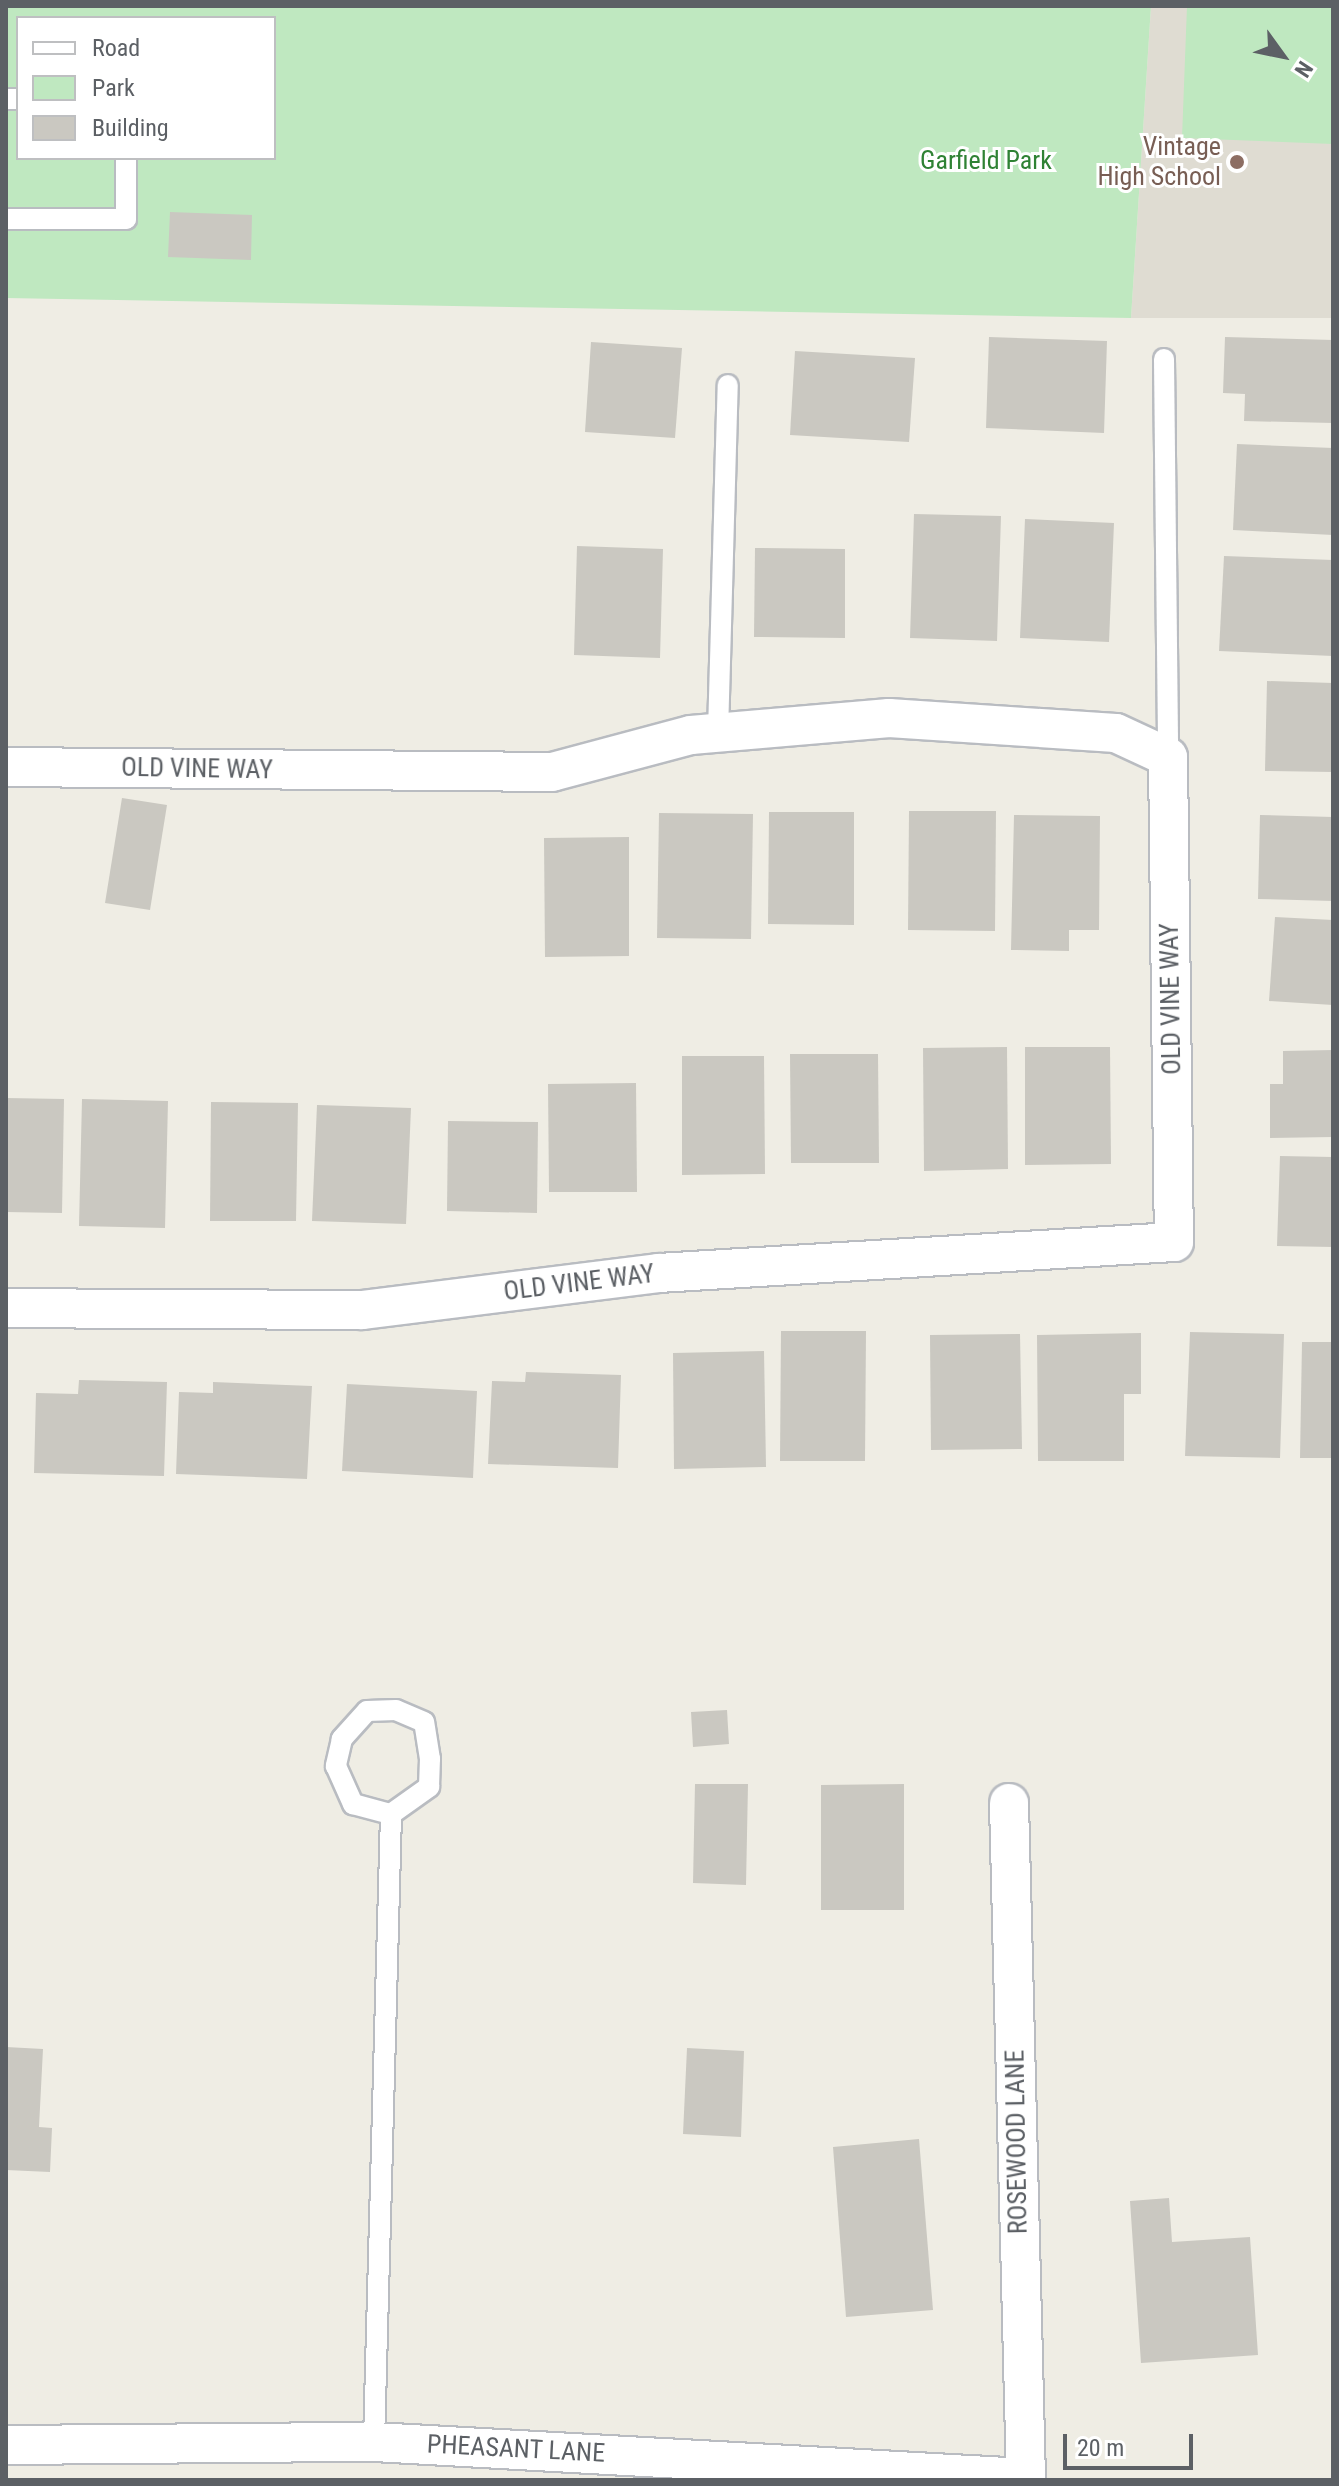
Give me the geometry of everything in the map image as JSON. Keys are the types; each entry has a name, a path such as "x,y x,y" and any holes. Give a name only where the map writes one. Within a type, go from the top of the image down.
{"street":[{"name":"OLD VINE WAY","path":"6,767 552,772 718,733 889,718 1116,733 1168,757 1174,1242 659,1273 362,1310 6,1308"},
{"name":"ROSEWOOD LANE","path":"1009,1803 1025,2479"},
{"name":"PHEASANT LANE","path":"6,2445 374,2442 1025,2479"}],"lane":[{"path":"6,219 126,219 126,160"},
{"path":"1164,359 1168,757"},
{"path":"718,733 728,385"},
{"path":"396,1710 424,1722 429,1787 391,1814 353,1804 336,1766 342,1739 367,1711 396,1710"},
{"path":"374,2442 391,1814"}],"shaded area":[{"name":"Vintage High School","path":"1151,6 1333,6 1333,318 1131,318"}],"green space":[{"name":"Garfield Park","path":"6,6 1151,6 1131,318 6,298"},
{"path":"1187,6 1333,6 1333,144 1182,138"}],"building":[{"path":"170,212 252,215 251,260 168,257"},
{"path":"989,337 1107,341 1104,433 986,428"},
{"path":"1225,337 1333,340 1333,423 1244,421 1245,394 1223,393"},
{"path":"591,342 682,348 675,438 585,432"},
{"path":"795,351 915,358 909,442 790,435"},
{"path":"1237,444 1333,448 1333,535 1233,530"},
{"path":"914,514 1001,516 997,641 910,638"},
{"path":"1025,519 1114,523 1109,642 1020,638"},
{"path":"577,546 663,549 660,658 574,655"},
{"path":"755,548 845,549 845,638 754,637"},
{"path":"1224,556 1333,560 1333,656 1219,651"},
{"path":"1267,681 1333,683 1333,772 1265,771"},
{"path":"122,798 167,805 150,910 105,903"},
{"path":"909,811 996,811 995,931 908,930"},
{"path":"769,812 854,812 854,925 768,924"},
{"path":"659,813 753,814 751,939 657,938"},
{"path":"1014,815 1100,816 1099,930 1069,930 1069,951 1011,950"},
{"path":"1260,815 1333,817 1333,901 1258,899"},
{"path":"629,837 629,956 545,957 544,838"},
{"path":"1275,917 1333,920 1333,1005 1269,1001"},
{"path":"1007,1047 1008,1169 924,1171 923,1048"},
{"path":"1025,1047 1110,1047 1111,1164 1025,1165"},
{"path":"1333,1050 1333,1137 1270,1138 1270,1084 1283,1084 1283,1051"},
{"path":"790,1054 878,1054 879,1163 791,1163"},
{"path":"682,1056 764,1056 765,1174 682,1175"},
{"path":"636,1083 637,1192 549,1192 548,1084"},
{"path":"6,1098 64,1099 62,1213 6,1212"},
{"path":"82,1099 168,1101 165,1228 79,1226"},
{"path":"211,1102 298,1103 296,1221 210,1221"},
{"path":"317,1105 411,1108 406,1224 312,1221"},
{"path":"448,1121 538,1122 537,1213 447,1211"},
{"path":"1280,1156 1333,1157 1333,1247 1277,1246"},
{"path":"781,1331 866,1331 865,1461 780,1461"},
{"path":"1190,1332 1284,1334 1280,1458 1185,1456"},
{"path":"1141,1333 1141,1394 1124,1394 1124,1461 1038,1461 1037,1335"},
{"path":"1020,1334 1022,1449 931,1450 930,1335"},
{"path":"1302,1342 1333,1342 1333,1458 1300,1458"},
{"path":"764,1351 766,1467 674,1469 673,1353"},
{"path":"526,1372 621,1375 618,1468 488,1464 492,1381 525,1382"},
{"path":"79,1380 167,1382 164,1476 34,1473 36,1393 78,1394"},
{"path":"213,1382 312,1386 307,1479 176,1474 179,1392 213,1393"},
{"path":"347,1384 477,1391 473,1478 342,1471"},
{"path":"727,1710 729,1744 693,1747 691,1712"},
{"path":"695,1784 748,1784 746,1885 693,1883"},
{"path":"904,1784 904,1910 821,1910 821,1785"},
{"path":"6,2047 43,2049 39,2127 52,2128 50,2172 6,2170"},
{"path":"687,2048 744,2051 741,2137 683,2134"},
{"path":"919,2139 933,2310 846,2317 833,2147"},
{"path":"1169,2198 1172,2242 1250,2237 1258,2355 1141,2363 1130,2201"}],"place":[{"name":"Vintage High School","path":"1237,162"}]}
